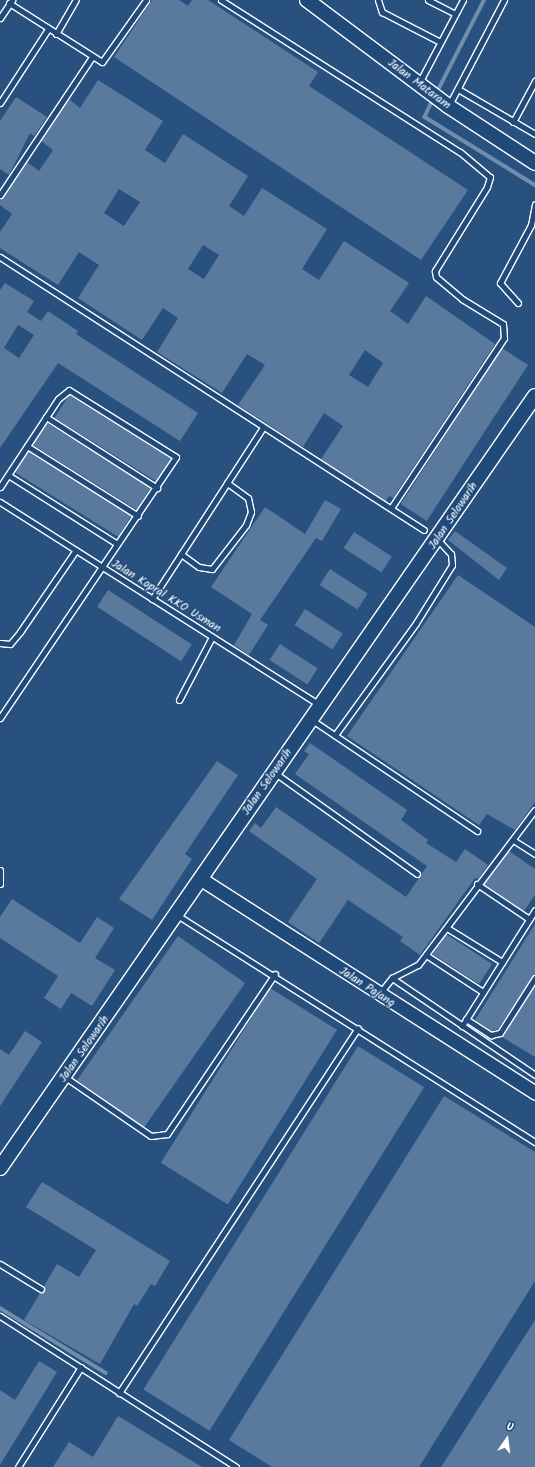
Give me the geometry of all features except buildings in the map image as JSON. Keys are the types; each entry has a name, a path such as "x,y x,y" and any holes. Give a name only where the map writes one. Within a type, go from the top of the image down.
{"main road":[{"name":"Jalan Mataram","path":"306,0 445,103 535,163"},
{"name":"Jalan Selowarih","path":"0,1168 65,1077 274,772 322,706 535,396"}],"street":[{"name":"Jalan Pajang","path":"201,879 379,995 535,1093"}],"lane":[{"path":"56,34 76,0"},
{"path":"0,18 11,2 48,29 99,61 106,60 146,0"},
{"path":"221,0 460,152 490,177 487,187 435,271 436,277 462,299 503,324 504,338 392,508"},
{"path":"378,0 382,12 440,42"},
{"path":"428,0 455,14"},
{"path":"424,88 440,42 463,0"},
{"path":"445,103 458,89 504,0"},
{"path":"0,103 48,29"},
{"path":"0,196 92,57"},
{"path":"513,122 535,81"},
{"path":"458,89 535,134"},
{"path":"518,303 501,287 501,278 531,225 535,204"},
{"path":"0,257 262,429 392,508 424,530"},
{"path":"0,487 64,392 74,391 173,453 176,457 174,464 101,567 0,718"},
{"path":"46,417 157,488"},
{"path":"152,599 262,429"},
{"path":"27,446 138,516"},
{"path":"8,475 118,544"},
{"path":"181,554 199,567 212,569 246,525 251,512 248,498 227,483"},
{"name":"Jalan Kopral KKO Usman","path":"0,502 322,706"},
{"path":"335,736 416,623 452,565 451,554 437,540"},
{"path":"0,643 10,644 20,632 76,550"},
{"path":"178,700 212,637"},
{"path":"312,720 477,831"},
{"path":"274,772 417,874"},
{"path":"379,995 392,978 410,971 426,955 447,928 477,884 535,810"},
{"path":"513,840 535,854"},
{"path":"0,870 0,884"},
{"path":"477,884 529,919"},
{"path":"462,1026 535,910"},
{"path":"177,915 275,974 535,1142"},
{"path":"447,928 502,962"},
{"path":"426,955 483,992"},
{"path":"65,1077 151,1136 167,1134 275,974"},
{"path":"392,978 535,1075"},
{"path":"466,1019 490,1035 500,1033 535,978"},
{"path":"119,1393 358,1028"},
{"path":"0,1264 41,1289"},
{"path":"0,1316 236,1467"},
{"path":"18,1467 81,1367"}],"waterway":[{"path":"436,94 484,0"},
{"path":"433,100 425,117 535,185"},
{"path":"0,1308 106,1373"}]}
